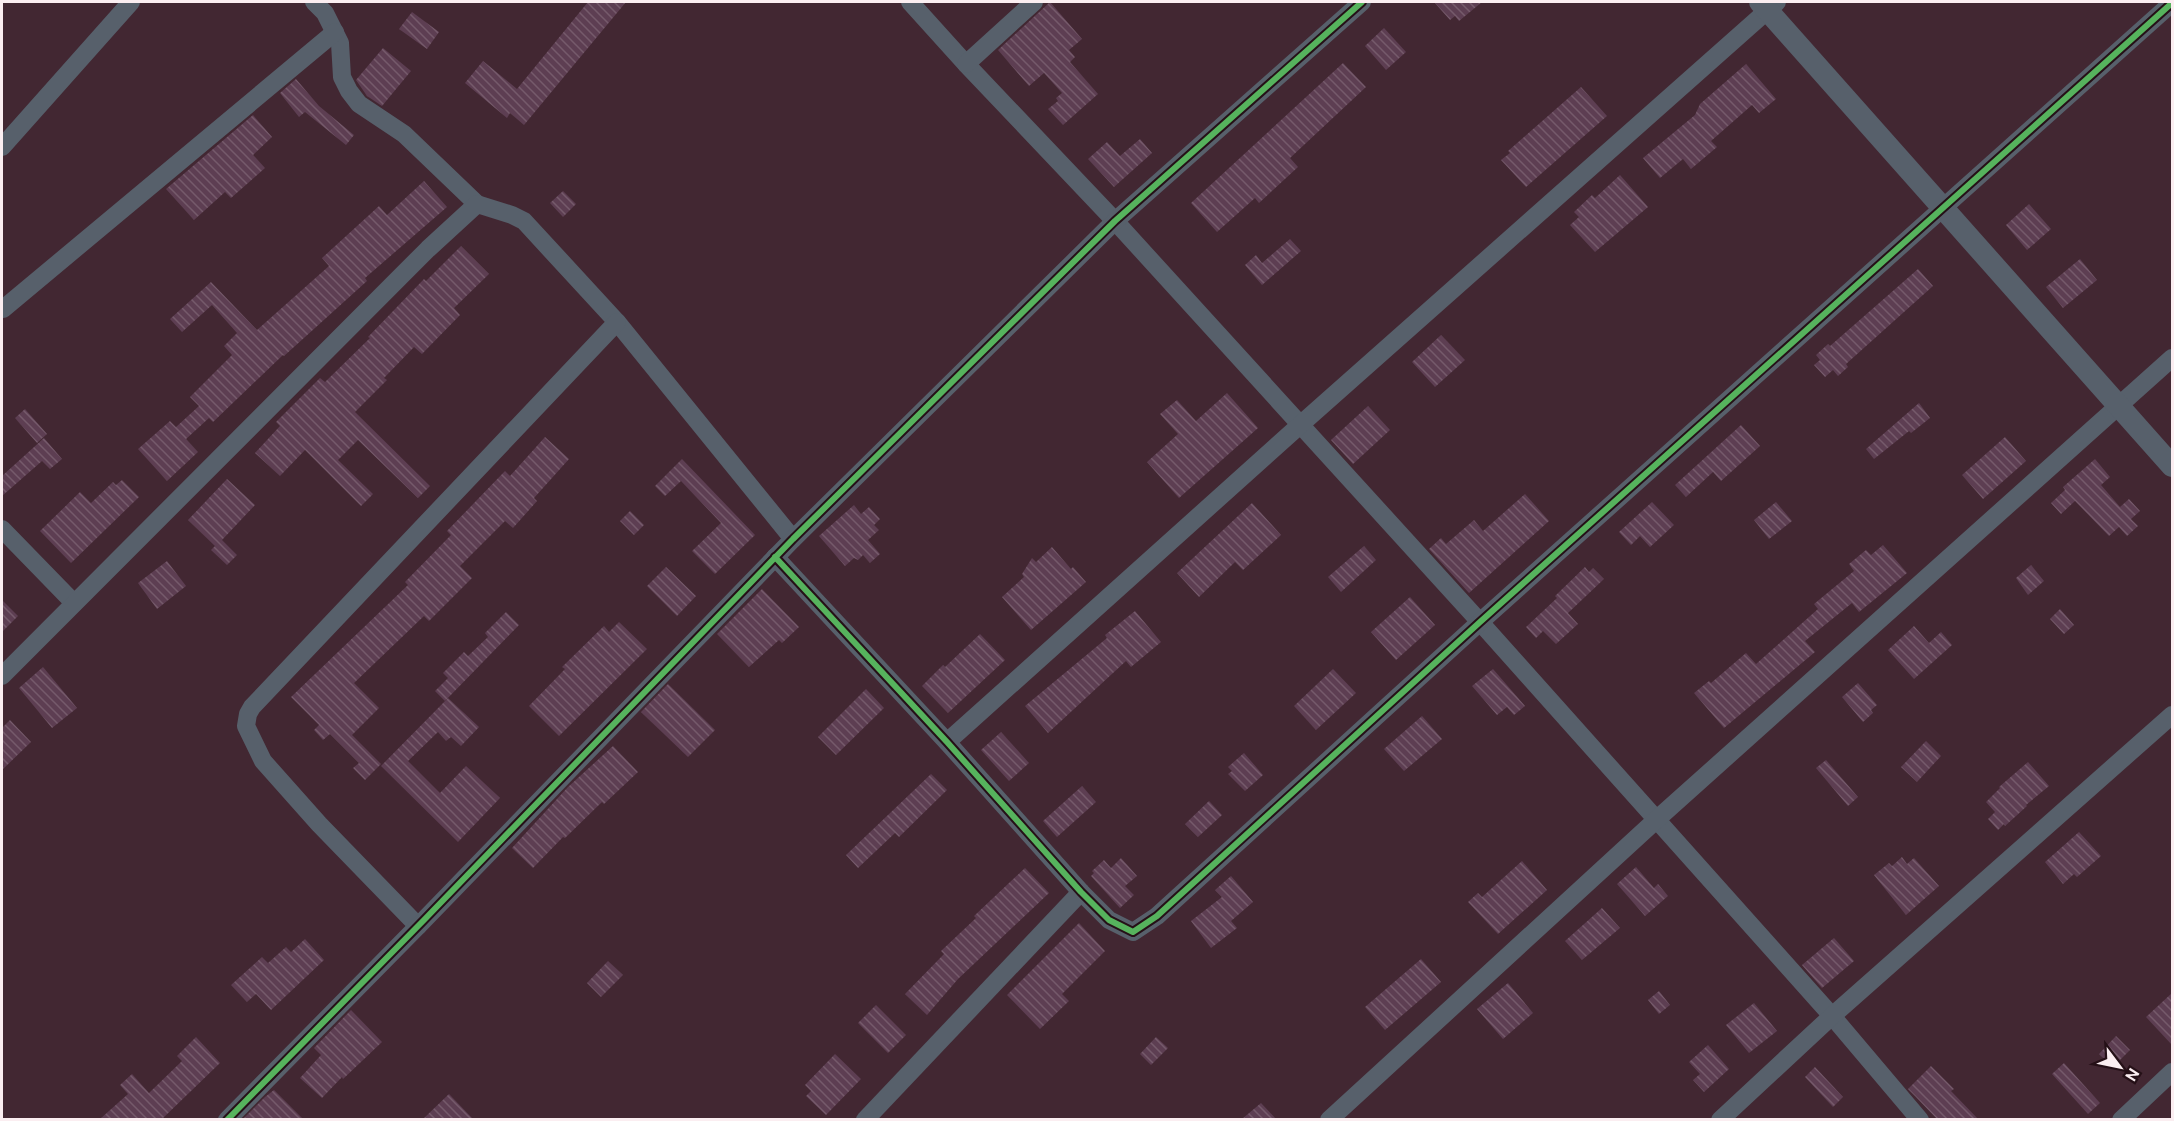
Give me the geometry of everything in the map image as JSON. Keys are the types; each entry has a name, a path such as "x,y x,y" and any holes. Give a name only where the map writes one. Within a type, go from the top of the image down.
{"street":[{"path":"2,147 131,2"},
{"path":"314,2 325,13 340,43 342,77 349,92 359,104 404,134 477,204 512,214 524,221 617,322 793,539"},
{"path":"910,2 1115,221 1480,622 1920,1119"},
{"path":"966,64 1034,2"},
{"path":"226,1119 418,926 775,557 1115,221 1362,2"},
{"path":"775,557 947,742 1081,892 1109,920 1133,932 1149,921 2172,3"},
{"path":"947,742 1768,4 1943,209 2172,466"},
{"path":"2,308 335,32"},
{"path":"2,676 428,249 477,204"},
{"path":"418,926 319,824 263,761 246,726 248,714 252,707 617,322"},
{"path":"1329,1119 1656,820 2172,358"},
{"path":"2,529 74,603"},
{"path":"1720,1119 2172,715"},
{"path":"864,1119 1081,892"},
{"path":"2121,1119 2172,1072"}],"building":[{"path":"588,2 626,2 524,125 510,113 507,118 465,83 483,61 517,89"},
{"path":"1050,2 1082,39 1069,50 1075,57 1070,62 1098,94 1063,125 1048,109 1058,101 1056,98 1062,93 1044,73 1029,86 998,50"},
{"path":"1434,2 1482,2 1459,21 1455,16 1450,20"},
{"path":"412,12 439,32 427,49 399,29"},
{"path":"1384,28 1406,52 1386,70 1365,46"},
{"path":"383,48 411,71 382,106 367,96 356,80"},
{"path":"1343,63 1366,87 1290,158 1298,167 1259,203 1255,198 1217,232 1191,203"},
{"path":"1746,64 1776,99 1759,113 1752,105 1711,141 1717,147 1691,169 1683,159 1660,178 1643,158 1695,115 1700,104"},
{"path":"296,79 319,106 354,135 346,145 305,112 299,117 280,93"},
{"path":"1581,87 1607,116 1526,187 1501,160 1510,153 1508,151"},
{"path":"253,115 272,137 253,155 265,168 231,198 225,192 194,220 166,189"},
{"path":"1140,139 1152,153 1114,187 1088,159 1107,142 1120,156"},
{"path":"1620,175 1648,207 1595,252 1570,225 1579,217 1574,212 1592,195 1595,198"},
{"path":"424,181 447,207 365,278 367,281 283,355 213,422 209,418 186,439 198,452 167,481 138,449 170,421 176,427 199,406 190,397 232,355 224,346 237,333 212,305 182,332 170,319 211,282 257,330 329,266 322,258 379,206 387,215"},
{"path":"563,191 576,204 563,217 550,203"},
{"path":"2029,204 2051,229 2027,250 2006,225"},
{"path":"1290,239 1301,251 1262,285 1245,265 1256,255 1262,263"},
{"path":"461,246 489,274 454,308 460,315 422,354 414,347 384,378 387,380 355,412 430,486 418,498 358,440 338,460 373,494 361,506 305,450 280,476 255,453 280,426 276,422 320,378 325,382 370,338 368,337 424,279 426,281"},
{"path":"2080,259 2097,280 2063,308 2046,287"},
{"path":"1918,269 1933,286 1846,364 1848,367 1838,376 1833,370 1825,377 1814,365 1820,360 1816,355 1828,344 1830,346"},
{"path":"1441,335 1465,360 1435,387 1412,362"},
{"path":"1227,393 1258,428 1179,498 1147,462 1178,434 1160,414 1177,400 1196,421"},
{"path":"1919,403 1930,418 1911,433 1909,431 1874,459 1866,449"},
{"path":"1368,406 1390,430 1353,464 1331,440"},
{"path":"25,409 47,434 37,443 15,418"},
{"path":"1741,425 1760,446 1721,481 1713,472 1686,497 1675,485"},
{"path":"545,437 569,459 534,498 537,501 513,528 505,521 460,566 472,578 429,621 424,616 354,683 379,708 352,735 381,764 365,780 353,768 359,763 330,734 323,740 314,730 319,725 291,697 408,585 405,582 451,535 447,531 505,471 510,476"},
{"path":"2005,437 2026,461 1983,499 1962,475"},
{"path":"44,438 62,459 50,469 42,461 2,496 2,476"},
{"path":"682,459 755,535 715,574 692,551 721,523 681,481 665,496 655,486"},
{"path":"2095,459 2110,477 2101,485 2120,507 2129,499 2140,511 2131,519 2138,526 2127,536 2119,527 2109,536 2075,501 2061,514 2051,503 2065,490 2063,487"},
{"path":"227,479 255,505 222,540 237,555 227,565 211,550 215,546 188,520"},
{"path":"122,480 139,497 71,563 40,531 80,492 91,503 113,482 116,485"},
{"path":"1525,494 1549,521 1469,593 1429,549 1441,538 1446,544 1474,520 1483,531"},
{"path":"1652,502 1674,525 1650,547 1640,536 1631,545 1619,532"},
{"path":"1776,502 1792,521 1769,539 1754,520"},
{"path":"1252,503 1281,535 1243,570 1235,562 1199,597 1177,573"},
{"path":"854,505 861,514 869,507 880,519 874,525 879,530 868,540 880,554 870,563 863,555 858,560 854,558 845,566 819,536"},
{"path":"630,511 644,525 634,535 620,521"},
{"path":"1883,545 1907,573 1859,612 1852,603 1805,641 1815,652 1724,728 1694,693 1709,681 1711,683 1746,653 1756,664 1818,609 1814,604 1854,571 1849,564 1866,550 1871,555"},
{"path":"1364,546 1376,560 1341,592 1328,577"},
{"path":"1052,547 1086,582 1031,630 1002,597 1024,577 1022,574 1032,558 1036,562"},
{"path":"167,561 186,586 157,609 138,583"},
{"path":"2031,565 2044,581 2028,595 2016,578"},
{"path":"666,567 696,596 677,616 647,586"},
{"path":"1585,567 1589,572 1593,568 1604,579 1568,613 1578,624 1556,644 1543,631 1536,638 1526,627"},
{"path":"762,589 799,627 782,643 779,640 749,667 717,634"},
{"path":"1410,597 1435,625 1396,660 1371,632"},
{"path":"2,600 18,616 2,632"},
{"path":"2060,609 2074,625 2064,634 2050,619"},
{"path":"1135,611 1161,642 1131,667 1126,661 1048,733 1025,706 1107,638 1105,635"},
{"path":"506,612 519,625 445,701 435,691 448,678 443,673 464,652 468,656 488,637 485,633"},
{"path":"619,622 647,649 559,736 529,706 565,669 562,667 604,626 609,632"},
{"path":"1914,626 1929,643 1941,632 1952,645 1914,679 1888,650"},
{"path":"980,634 1005,660 948,713 922,686"},
{"path":"43,667 77,708 52,728 19,688"},
{"path":"1333,669 1356,693 1316,730 1294,706"},
{"path":"1493,669 1525,706 1514,715 1507,707 1497,715 1472,686"},
{"path":"1858,683 1877,705 1871,710 1873,713 1863,722 1842,697"},
{"path":"668,684 715,730 688,757 641,712"},
{"path":"866,689 884,708 836,755 818,737"},
{"path":"448,698 479,727 461,746 451,737 446,741 438,732 408,761 440,793 466,766 500,798 458,842 381,766"},
{"path":"1422,716 1442,739 1404,771 1384,749"},
{"path":"10,720 31,742 2,770 2,728"},
{"path":"1001,732 1029,763 1009,781 981,750"},
{"path":"1926,741 1941,756 1917,782 1901,767"},
{"path":"613,746 638,772 604,804 602,802 565,838 563,837 533,868 512,848 568,787"},
{"path":"1244,753 1263,775 1245,791 1228,774 1232,771 1228,767"},
{"path":"1826,760 1858,797 1848,806 1816,768"},
{"path":"2028,762 2049,786 1998,830 1988,819 1995,812 1986,802 1999,787"},
{"path":"931,774 947,790 899,837 895,833 858,868 846,855"},
{"path":"1082,786 1096,802 1057,837 1043,821"},
{"path":"1209,801 1222,815 1198,837 1185,824"},
{"path":"2079,832 2101,856 2077,877 2074,874 2063,884 2045,862"},
{"path":"1902,857 1907,864 1914,858 1939,886 1906,915 1874,875 1889,863 1892,866"},
{"path":"1121,858 1137,876 1125,886 1134,895 1120,908 1091,876 1094,873 1092,871 1104,860 1111,868"},
{"path":"1522,861 1547,890 1498,934 1468,902 1478,893 1482,897"},
{"path":"1636,867 1654,888 1658,884 1668,896 1645,916 1617,884"},
{"path":"1025,868 1049,893 958,979 927,1015 905,994 944,954 941,951 976,918 974,916"},
{"path":"1231,876 1253,902 1231,921 1237,928 1211,948 1191,921 1222,897 1215,890"},
{"path":"1602,908 1620,928 1582,960 1565,941"},
{"path":"1079,923 1105,951 1062,994 1069,1001 1040,1029 1007,995"},
{"path":"1834,938 1854,961 1822,988 1802,965"},
{"path":"305,939 324,960 271,1010 256,994 247,1002 231,985 262,957 268,963 286,947 291,952"},
{"path":"1421,959 1441,982 1385,1030 1365,1007"},
{"path":"608,961 623,975 601,997 587,983"},
{"path":"1508,983 1533,1013 1503,1039 1477,1009"},
{"path":"1659,991 1670,1005 1659,1014 1648,1000"},
{"path":"2172,993 2172,1045 2146,1017"},
{"path":"1754,1003 1777,1031 1749,1053 1726,1025"},
{"path":"876,1005 906,1035 888,1053 858,1023"},
{"path":"351,1010 382,1042 322,1098 300,1078 321,1055 314,1048"},
{"path":"2116,1036 2130,1050 2113,1067 2099,1054"},
{"path":"196,1037 220,1063 162,1119 100,1119 128,1094 120,1085 132,1074 149,1093 182,1061 177,1056"},
{"path":"1156,1037 1168,1048 1151,1065 1140,1054"},
{"path":"1708,1045 1729,1069 1704,1092 1693,1080 1700,1074 1689,1062"},
{"path":"835,1054 861,1079 826,1115 806,1096 811,1091 805,1085"},
{"path":"2064,1063 2100,1103 2088,1114 2052,1074"},
{"path":"1931,1066 1954,1089 1951,1091 1978,1119 1937,1119 1908,1089"},
{"path":"1815,1067 1843,1097 1833,1107 1805,1077"},
{"path":"274,1090 303,1119 243,1119 265,1097"},
{"path":"449,1094 473,1119 423,1119"},
{"path":"1261,1103 1276,1119 1242,1119"}],"cycle path":[{"path":"227,1120 793,539 1115,221 1362,2"},
{"path":"775,557 947,742 1081,892 1109,920 1133,932 1157,916 1480,622 2172,3"}]}
